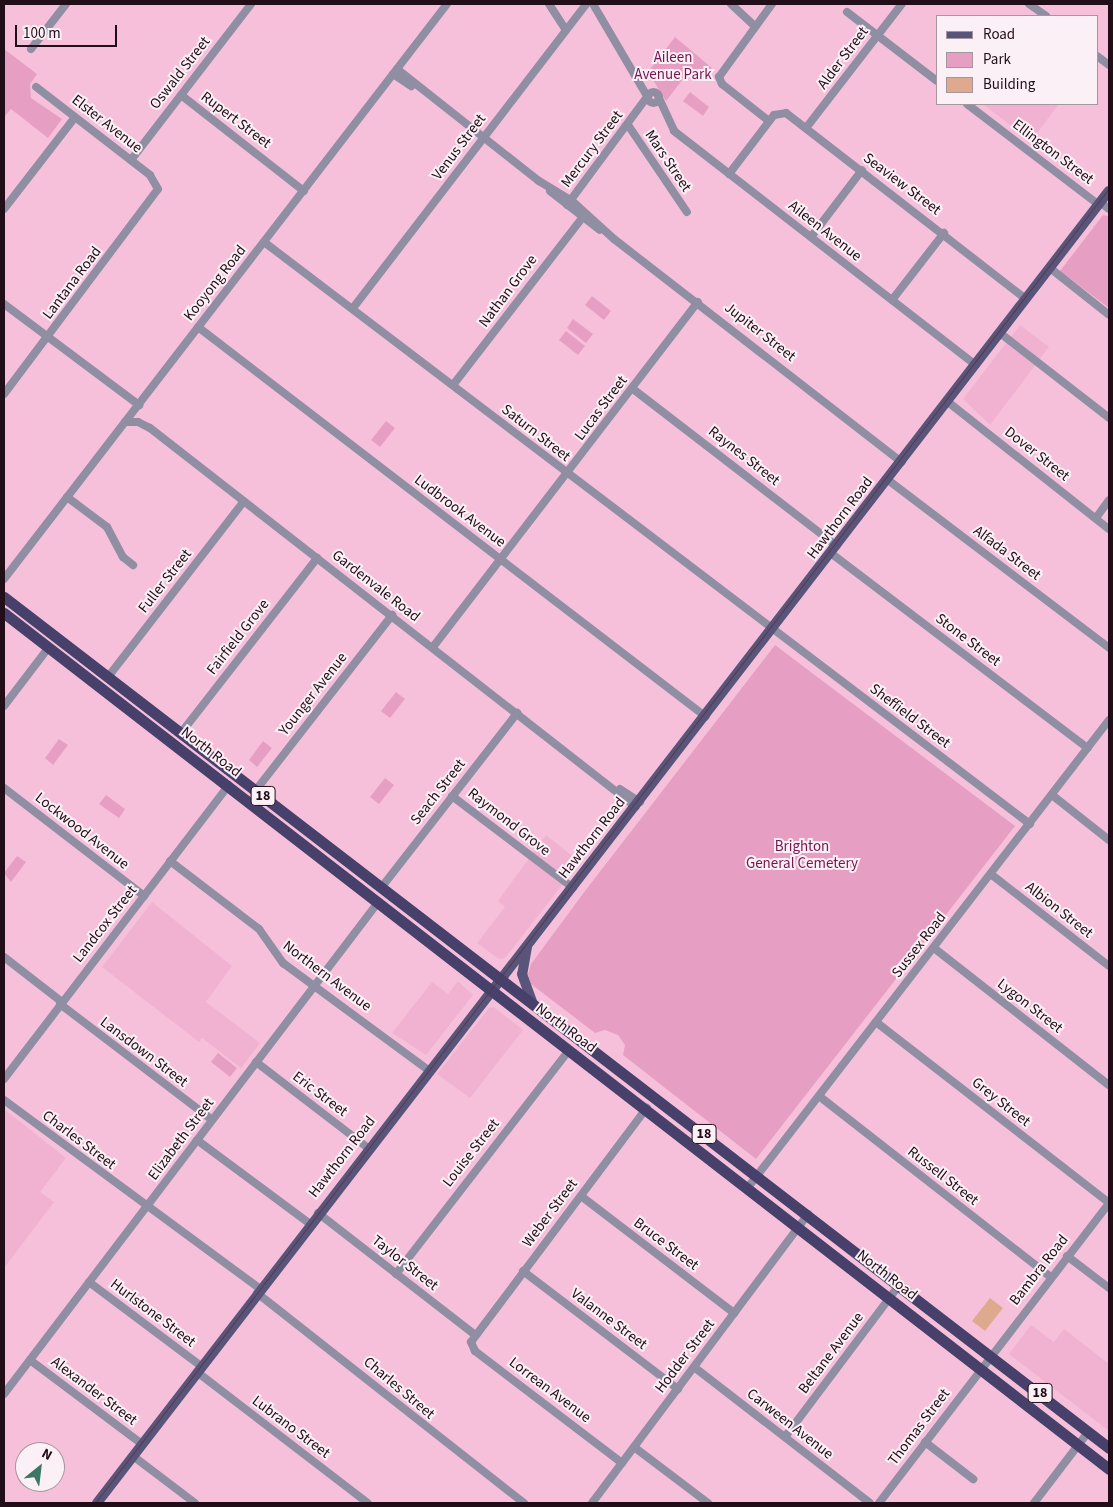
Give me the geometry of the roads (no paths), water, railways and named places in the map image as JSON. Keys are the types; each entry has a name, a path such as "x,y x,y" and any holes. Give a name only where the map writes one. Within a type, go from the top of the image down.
{"highway":[{"name":"North Road","path":"4,597 381,888 502,978 1109,1448"},
{"name":"North Road","path":"4,613 379,900 569,1050 800,1225 1109,1468"},
{"path":"137,715 145,705"},
{"path":"457,963 466,951"},
{"path":"933,1329 942,1317"}],"main road":[{"name":"Hawthorn Road","path":"97,1503 428,1070 528,946 706,717 1109,191"},
{"path":"528,946 522,974 532,1002"}],"street":[{"path":"31,49 66,4"},
{"name":"Oswald Street","path":"131,160 251,4"},
{"name":"Kooyong Road","path":"4,579 447,4"},
{"path":"549,4 566,30"},
{"name":"Venus Street","path":"353,308 586,4"},
{"name":"Aileen Avenue","path":"593,4 674,131 976,365"},
{"path":"730,174 769,121 722,84 719,77 772,4"},
{"name":"Alder Street","path":"806,128 902,4"},
{"path":"1029,4 1045,15"},
{"path":"732,5 757,24"},
{"path":"847,12 936,80"},
{"path":"1098,57 1109,65"},
{"name":"Jupiter Street","path":"395,72 569,202 583,216 903,460"},
{"name":"Elster Avenue","path":"36,86 155,179 158,186"},
{"name":"Rupert Street","path":"181,95 305,189"},
{"name":"Mercury Street","path":"569,202 639,110 652,98"},
{"name":"Ellington Street","path":"968,105 1109,209"},
{"name":"Seaview Street","path":"769,121 781,112 806,128 1028,297"},
{"path":"4,209 75,117"},
{"name":"Mars Street","path":"628,125 687,212"},
{"path":"811,237 862,170"},
{"name":"Lantana Road","path":"4,394 153,199 158,186"},
{"name":"Nathan Grove","path":"453,386 583,216"},
{"path":"892,300 944,233"},
{"name":"Saturn Street","path":"266,240 567,474 773,630"},
{"path":"1050,268 1109,315"},
{"name":"Lucas Street","path":"433,647 698,302"},
{"path":"4,304 137,407"},
{"name":"Ludbrook Avenue","path":"198,327 706,717"},
{"path":"1000,333 1109,418"},
{"name":"Raynes Street","path":"633,389 834,550"},
{"name":"Dover Street","path":"948,402 1109,529"},
{"name":"Gardenvale Road","path":"125,422 138,422 150,428 517,713 638,804"},
{"name":"Alfada Street","path":"888,480 1109,648"},
{"path":"67,497 107,527 123,557 133,565"},
{"path":"1096,518 1109,500"},
{"name":"Fuller Street","path":"108,677 244,501"},
{"name":"Stone Street","path":"834,550 1088,748"},
{"name":"Fairfield Grove","path":"181,733 317,558"},
{"name":"Younger Avenue","path":"256,790 392,615"},
{"name":"Sheffield Street","path":"773,630 1030,824"},
{"path":"4,706 49,648"},
{"name":"Seach Street","path":"381,888 517,713"},
{"name":"Sussex Road","path":"748,1186 992,875 1088,748 1106,730 1109,720"},
{"name":"Landcox Street","path":"4,1079 229,785"},
{"name":"Lockwood Avenue","path":"4,788 144,896"},
{"path":"1052,795 1109,840"},
{"name":"Raymond Grove","path":"452,796 573,888"},
{"name":"Northern Avenue","path":"170,861 258,929 274,955 428,1070"},
{"name":"Albion Street","path":"992,875 1109,966"},
{"name":"Elizabeth Street","path":"4,1394 379,900"},
{"name":"Lygon Street","path":"934,948 1109,1085"},
{"name":"Lansdown Street","path":"4,957 212,1120"},
{"name":"Grey Street","path":"876,1022 1109,1203"},
{"name":"Louise Street","path":"396,1274 569,1050"},
{"name":"Eric Street","path":"256,1062 368,1148"},
{"name":"Russell Street","path":"819,1096 1051,1277"},
{"name":"Charles Street","path":"4,1100 258,1291 524,1503"},
{"name":"Weber Street","path":"475,1335 647,1108"},
{"path":"197,1140 310,1224"},
{"name":"Bruce Street","path":"580,1196 734,1313"},
{"name":"Bambra Road","path":"982,1367 1109,1203"},
{"name":"Taylor Street","path":"318,1213 475,1335"},
{"name":"Hodder Street","path":"592,1503 808,1214"},
{"path":"1068,1256 1109,1288"},
{"name":"Valanne Street","path":"523,1271 678,1389"},
{"name":"Hurlstone Street","path":"89,1282 199,1369"},
{"name":"Beltane Avenue","path":"785,1437 899,1285"},
{"name":"Lorrean Avenue","path":"475,1335 471,1342 475,1351 622,1463"},
{"name":"Alexander Street","path":"30,1360 142,1444"},
{"name":"Carween Avenue","path":"694,1367 870,1503"},
{"name":"Thomas Street","path":"879,1503 982,1367"},
{"name":"Lubrano Street","path":"199,1369 368,1503"},
{"path":"1034,1503 1088,1432"},
{"path":"925,1442 973,1479"},
{"path":"634,1447 708,1503"},
{"path":"133,1456 195,1503"}],"tram line":[{"path":"95,1503 1109,188"}],"park label":[{"name":"Aileen Avenue Park","path":"673,66"},
{"name":"Brighton General Cemetery","path":"802,854"}]}
